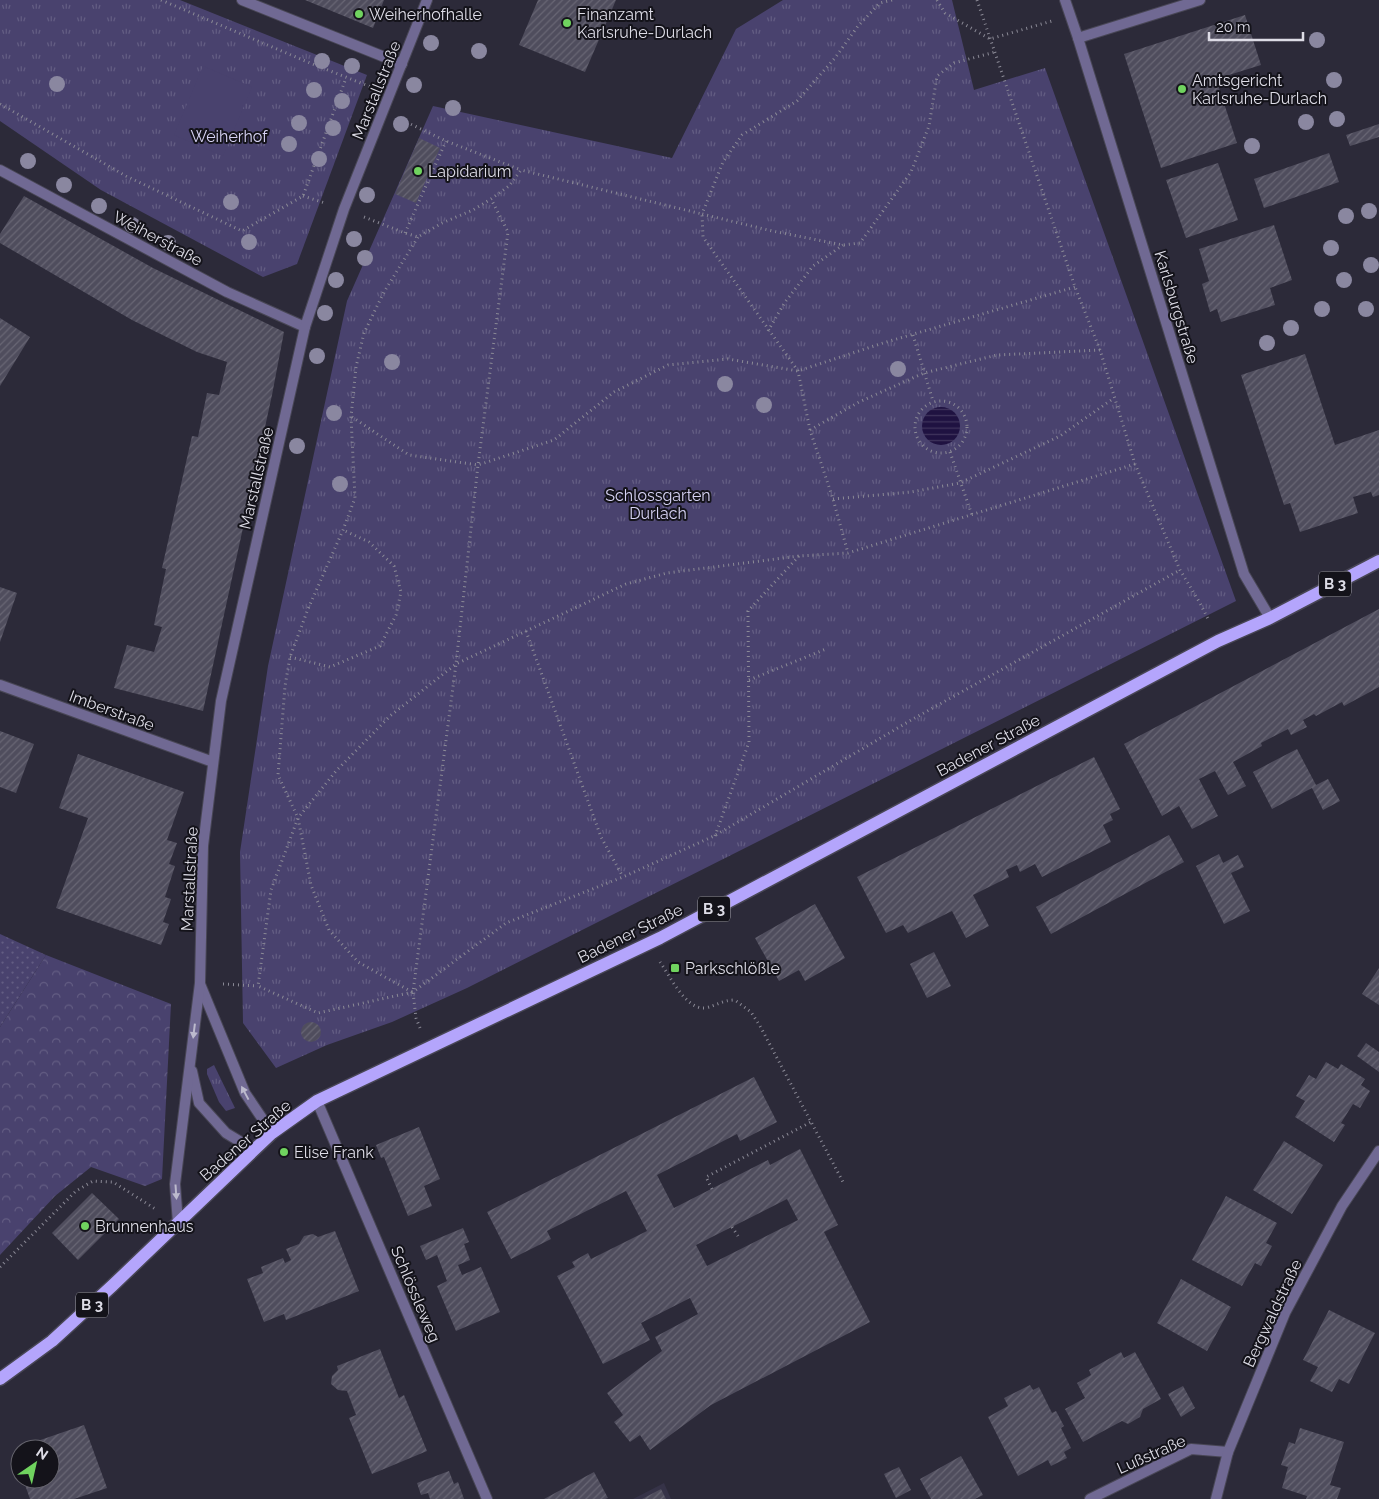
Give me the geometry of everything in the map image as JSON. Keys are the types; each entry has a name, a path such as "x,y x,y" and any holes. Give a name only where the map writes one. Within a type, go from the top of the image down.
{"main road":[{"name":"Badener Straße","path":"0,1379 52,1341 272,1133 317,1101 648,943 1218,641 1270,618 1379,561"}],"street":[{"path":"242,0 402,64"},
{"name":"Marstallstraße","path":"178,1223 175,1184 200,983 204,846 221,701 305,328 344,210 428,0"},
{"name":"Karlsburgstraße","path":"1065,0 1244,574 1270,618"},
{"path":"1078,38 1200,0"},
{"name":"Weiherstraße","path":"1,173 227,292 305,328"},
{"name":"Imberstraße","path":"0,686 213,762"},
{"name":"Marstallstraße","path":"200,983 245,1093 272,1133"},
{"name":"Marstallstraße","path":"190,1063 199,1103 226,1133 254,1150"},
{"name":"Schlössleweg","path":"317,1101 487,1499"},
{"name":"Bergwaldstraße","path":"1216,1499 1228,1452 1285,1313 1342,1206 1379,1150"},
{"name":"Lußstraße","path":"1090,1499 1191,1449 1228,1452"}],"path":[{"path":"0,104 126,176 242,231 303,196 346,78 161,0"},
{"path":"848,552 810,430 798,372 704,237 702,214 723,162 742,135 797,102 835,58 858,26 880,3 892,0"},
{"path":"937,0 945,14 990,39 1070,16"},
{"path":"977,0 1075,287 1100,350 1135,464 1180,570 1200,603 1208,621"},
{"path":"383,112 446,141 521,170 702,214 843,245 860,243 911,172 929,126 937,76 954,63 995,52"},
{"path":"405,233 446,141"},
{"path":"413,992 358,962 329,930 311,885 298,818 278,775 284,686 290,657 308,609 355,498 351,417 356,367 364,333 384,292 418,237 442,223 491,200 510,186 521,170"},
{"path":"416,1018 413,992 456,664 478,465 508,232 491,200"},
{"path":"344,210 418,237"},
{"path":"768,331 785,302 813,266 843,245"},
{"path":"351,417 409,455 478,465 554,440 614,392 668,365 728,359 798,372 883,343 1075,287"},
{"path":"913,335 932,401"},
{"path":"810,430 859,402 924,373 997,355 1100,350"},
{"path":"833,499 911,492 960,483 1060,436 1114,398"},
{"path":"941,400 956,405 966,418 966,435 962,442 950,452 933,452 926,448 916,435 915,419 919,411 932,401 941,400"},
{"path":"950,452 972,515"},
{"path":"258,986 271,890 298,818 336,771 390,716 456,664 626,584 667,573 799,556 848,552 1135,464"},
{"path":"290,657 330,667 380,646 396,615 401,592 394,566 369,542 343,530"},
{"path":"714,836 750,742 748,611 799,556"},
{"path":"200,983 258,986 318,1012 413,992 506,923 623,877 714,836 921,714 1180,570"},
{"path":"526,631 601,837 623,877"},
{"path":"749,680 826,649"},
{"path":"648,943 685,1000 701,1008 708,1008 722,1001 735,1000 751,1012 843,1182"},
{"path":"712,1188 706,1177 811,1122"},
{"path":"0,1267 76,1191 93,1181 114,1182 178,1223"},
{"path":"732,1227 738,1236"}],"shaded area":[{"path":"941,407 955,412 960,426 955,440 941,445 927,440 922,426 927,412"},
{"path":"664,1483 671,1499 633,1499"}],"green space":[{"name":"Weiherhof","path":"0,0 180,0 367,75 297,264 263,277 101,190 0,121"},
{"name":"Schlossgarten Durlach","path":"783,0 952,0 974,90 1045,68 1236,601 467,988 392,1022 327,1045 276,1068 243,1023 240,852 268,666 347,301 433,106 672,158 736,29"},
{"path":"203,66 252,87 223,156 174,135"},
{"path":"0,934 46,955 0,1027"},
{"path":"46,955 171,1004 162,1179 145,1186 91,1167 55,1196 0,1255 0,1027"},
{"path":"214,1065 235,1108 226,1111 219,1102 207,1074 207,1069"}],"building":[{"name":"Weiherhofhalle","path":"305,0 384,0 373,28"},
{"name":"Finanzamt Karlsruhe-Durlach","path":"538,0 616,0 585,72 519,45"},
{"path":"1245,15 1261,65 1216,79 1237,143 1161,168 1124,54"},
{"path":"1379,124 1379,137 1350,146 1346,135"},
{"name":"Lapidarium","path":"419,138 440,148 416,203 395,194"},
{"path":"1329,153 1339,182 1264,208 1254,179"},
{"path":"1218,163 1238,220 1186,238 1166,180"},
{"path":"24,196 153,268 284,332 203,711 114,688 127,645 154,652 162,627 154,625 166,569 162,568 192,436 198,437 207,393 219,395 227,362 197,352 132,320 0,243 0,234"},
{"path":"1274,225 1292,280 1270,288 1275,305 1221,322 1217,309 1210,312 1202,284 1209,281 1199,249"},
{"path":"0,318 30,337 0,386"},
{"path":"1305,354 1335,445 1379,430 1379,495 1373,497 1371,492 1353,497 1358,513 1300,532 1290,503 1284,505 1241,375"},
{"path":"0,587 17,593 0,642"},
{"path":"1379,609 1379,687 1344,706 1342,702 1316,716 1314,714 1303,720 1307,727 1291,735 1288,729 1261,743 1262,746 1233,762 1246,786 1228,795 1215,771 1199,779 1218,816 1192,829 1179,806 1162,816 1124,744"},
{"path":"0,731 34,744 16,793 0,787"},
{"path":"1297,749 1316,785 1328,779 1340,801 1323,810 1312,788 1272,809 1253,772"},
{"path":"78,754 184,792 167,840 177,843 169,864 175,866 165,897 171,899 163,922 169,924 161,945 56,908 88,818 59,808"},
{"path":"1094,757 1120,809 1110,814 1113,820 1103,825 1111,842 1042,877 1035,864 1020,872 1017,865 1006,870 1009,877 973,895 989,926 966,938 952,911 908,933 903,925 886,933 857,877"},
{"path":"1169,835 1184,862 1051,934 1036,907"},
{"path":"1219,854 1223,863 1238,855 1244,867 1231,873 1250,911 1224,924 1196,866"},
{"path":"815,904 845,958 805,981 799,970 779,981 755,938"},
{"path":"934,952 951,986 927,998 910,964"},
{"path":"1379,968 1379,1005 1362,994"},
{"path":"311,1022 318,1025 321,1032 318,1039 311,1042 304,1039 301,1032 304,1025"},
{"path":"1366,1043 1379,1052 1379,1072 1357,1056"},
{"path":"1326,1062 1338,1069 1341,1064 1365,1079 1361,1085 1370,1091 1360,1108 1353,1104 1341,1123 1345,1125 1334,1142 1295,1117 1305,1101 1296,1096 1309,1075 1316,1079"},
{"path":"754,1077 777,1122 740,1141 737,1134 657,1175 674,1208 768,1160 770,1165 800,1149 838,1225 824,1232 870,1322 711,1405 650,1450 640,1435 630,1442 614,1422 623,1415 607,1393 662,1351 655,1337 698,1314 690,1298 641,1323 650,1340 603,1364 557,1276 575,1267 572,1262 588,1253 591,1259 647,1231 626,1191 547,1231 551,1239 511,1259 487,1212","holes":["787,1199 798,1220 707,1266 696,1245"]},
{"path":"419,1127 440,1179 424,1186 432,1206 408,1216 384,1157 381,1158 376,1145"},
{"path":"1284,1141 1323,1165 1292,1214 1253,1190"},
{"name":"Brunnenhaus","path":"92,1193 119,1219 78,1260 52,1233"},
{"path":"1226,1196 1277,1223 1266,1243 1272,1246 1261,1266 1255,1263 1242,1286 1192,1260"},
{"path":"463,1228 469,1242 464,1244 470,1260 458,1265 462,1275 481,1267 500,1312 456,1331 437,1286 447,1281 437,1255 426,1260 420,1246"},
{"path":"335,1231 359,1291 286,1320 284,1314 264,1322 247,1279 263,1273 261,1267 283,1258 285,1263 291,1260 286,1249 299,1244 304,1236 313,1234 318,1237"},
{"path":"1181,1279 1231,1307 1207,1351 1157,1323"},
{"path":"1329,1310 1375,1333 1349,1384 1339,1379 1332,1392 1310,1381 1318,1367 1303,1360"},
{"path":"380,1349 399,1398 404,1395 427,1451 372,1474 349,1418 356,1415 347,1391 338,1390 331,1384 332,1376 338,1370 337,1366"},
{"path":"1121,1352 1124,1358 1135,1352 1161,1399 1143,1409 1140,1417 1128,1424 1122,1421 1083,1442 1065,1409 1085,1398 1077,1383 1091,1375 1089,1370"},
{"path":"1030,1385 1033,1390 1039,1387 1052,1413 1056,1411 1064,1426 1061,1428 1071,1448 1064,1452 1067,1458 1051,1466 1048,1460 1018,1476 988,1417 1008,1406 1004,1398"},
{"path":"1183,1386 1195,1408 1181,1417 1168,1394"},
{"path":"84,1425 107,1488 74,1499 30,1499 26,1489 60,1489 60,1439 43,1439"},
{"path":"1300,1428 1344,1442 1330,1485 1341,1488 1337,1499 1306,1499 1307,1496 1282,1488 1288,1467 1281,1465 1289,1442 1295,1444"},
{"path":"961,1456 983,1495 975,1499 931,1499 920,1479"},
{"path":"899,1467 911,1490 896,1498 884,1474"},
{"path":"449,1471 454,1484 458,1482 464,1499 430,1499 428,1493 421,1495 417,1483"},
{"path":"594,1472 608,1498 544,1499"},
{"path":"661,1489 666,1499 642,1499"}],"place":[{"name":"Weiherhofhalle","path":"359,14"},
{"name":"Finanzamt Karlsruhe-Durlach","path":"567,23"},
{"name":"Amtsgericht Karlsruhe-Durlach","path":"1182,89"},
{"name":"Lapidarium","path":"418,171"},
{"name":"Parkschlößle","path":"675,968"},
{"name":"Elise Frank","path":"284,1152"},
{"name":"Brunnenhaus","path":"85,1226"}]}
